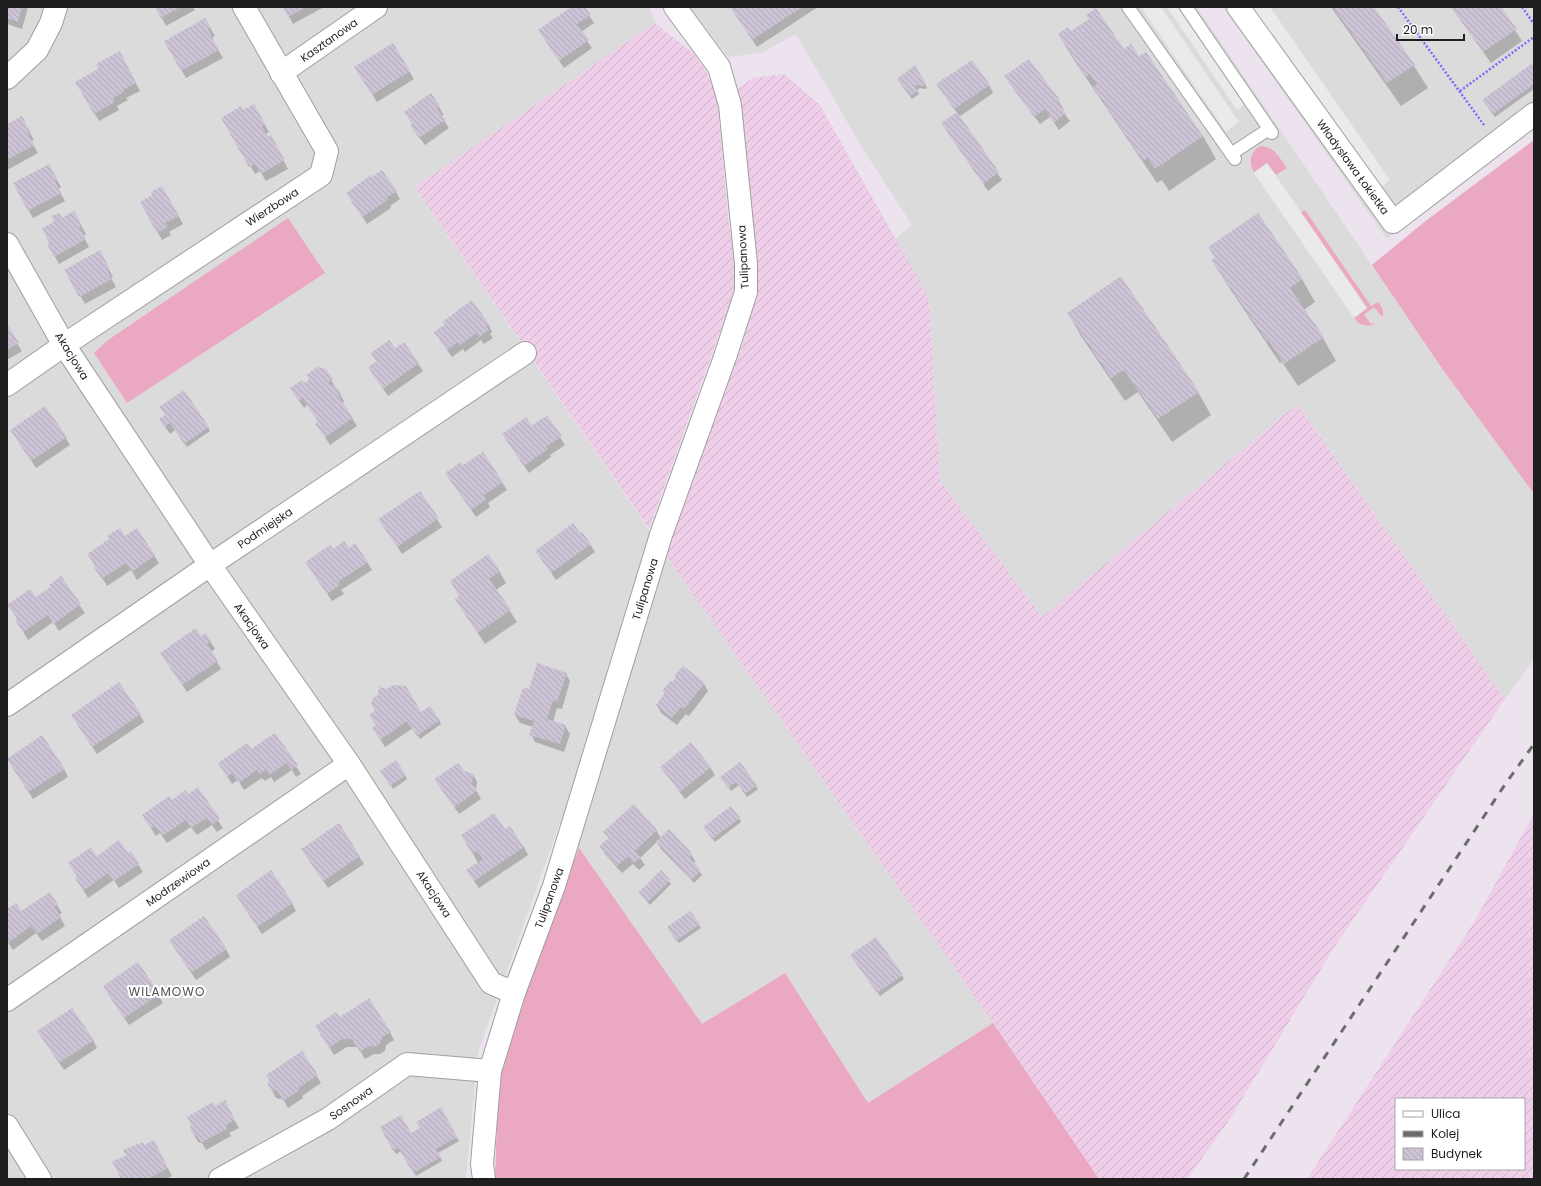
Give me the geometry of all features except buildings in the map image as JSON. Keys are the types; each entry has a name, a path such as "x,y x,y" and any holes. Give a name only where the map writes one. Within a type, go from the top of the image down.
{"street":[{"path":"7,78 37,50 51,23 56,7"},
{"name":"Wierzbowa","path":"7,385 64,345 321,175 327,151 244,7"},
{"name":"Kasztanowa","path":"281,73 376,7"},
{"name":"Tulipanowa","path":"484,1179 482,1164 490,1071 514,993 554,886 661,535 746,292 746,264 730,105 719,67 675,7"},
{"name":"Władysława Łokietka","path":"1238,7 1393,222 1534,114"},
{"name":"Akacjowa","path":"7,244 64,345 210,565 349,764 492,982 514,993"},
{"name":"Podmiejska","path":"7,705 210,565 525,353"},
{"name":"Modrzewiowa","path":"7,1000 349,764"},
{"name":"Sosnowa","path":"220,1179 328,1119 407,1064 490,1071"},
{"path":"7,1126 40,1179"}],"lane":[{"path":"1128,7 1233,157 1271,131 1186,7"}],"path":[{"path":"1398,7 1496,142"},
{"path":"1522,7 1534,24"},
{"path":"1460,91 1534,37"}],"shaded area":[{"path":"7,7 649,7 655,23 415,187 663,551 993,1023 868,1104 785,973 702,1025 560,823 478,1052 466,1179 7,1179"},
{"path":"690,7 1197,7 1443,370 1534,494 1534,659 1505,699 1297,404 1042,617 940,481 929,298 895,239 912,225 863,149 796,34 761,53 728,57"},
{"path":"1141,7 1161,7 1239,122 1226,132"},
{"path":"1167,7 1177,7 1244,105 1237,110"},
{"path":"1223,7 1534,7 1534,122 1387,239"},
{"path":"1249,7 1270,7 1390,180 1378,190"},
{"path":"655,23 693,53 706,71 717,97 729,227 738,272 730,304 649,529 415,187"},
{"path":"784,74 820,105 929,298 940,481 1042,617 1297,404 1505,699 1335,946 1228,1122 1187,1179 1099,1179 993,1023 663,551 693,467 742,346 757,286 733,92 753,78"},
{"path":"1534,140 1534,494 1443,370 1372,265 1423,223"},
{"path":"1260,146 1265,146 1273,150 1287,168 1276,175 1267,163 1254,172 1251,165 1251,158 1254,151"},
{"path":"1267,163 1367,308 1354,318 1254,173"},
{"path":"1305,210 1371,306 1378,302 1383,311 1382,317 1374,307 1364,315 1371,324 1375,324 1369,326 1363,325 1354,318 1367,308 1301,212"},
{"path":"288,218 325,273 127,403 94,353 108,340"},
{"path":"1534,814 1534,1179 1307,1179 1474,922"},
{"path":"579,848 702,1024 785,973 868,1103 993,1023 1099,1179 495,1179 498,1093 497,1060"}],"railway":[{"path":"1244,1179 1506,783 1534,744"}],"district":[{"name":"WILAMOWO","path":"167,991"}]}
